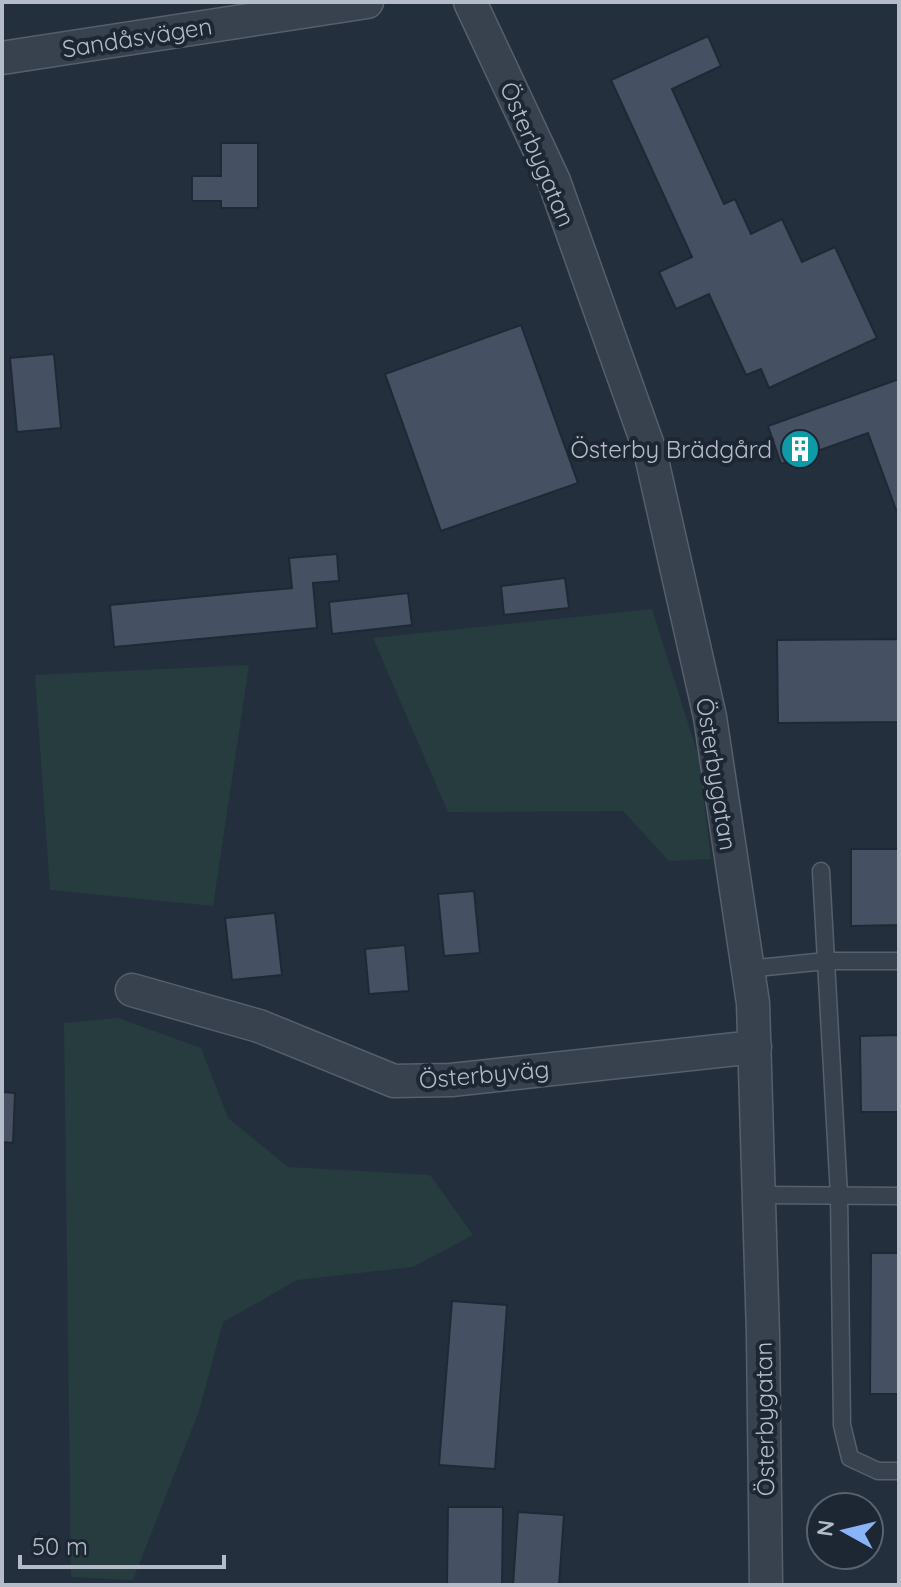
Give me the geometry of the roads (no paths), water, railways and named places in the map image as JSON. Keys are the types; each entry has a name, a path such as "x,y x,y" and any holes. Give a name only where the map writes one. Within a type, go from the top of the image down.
{"street":[{"name":"Sandåsvägen","path":"2,58 367,2"},
{"name":"Österbygatan","path":"470,2 554,181 650,451 710,717 753,1003 766,1585"},
{"name":"Österbyväg","path":"132,990 259,1026 394,1081 451,1080 755,1047"}],"lane":[{"path":"821,871 839,1195 842,1425 850,1458 878,1471 899,1471"},
{"path":"748,969 826,961 899,961"},
{"path":"759,1195 899,1196"}],"place":[{"name":"Österby Brädgård","path":"800,449"}]}
